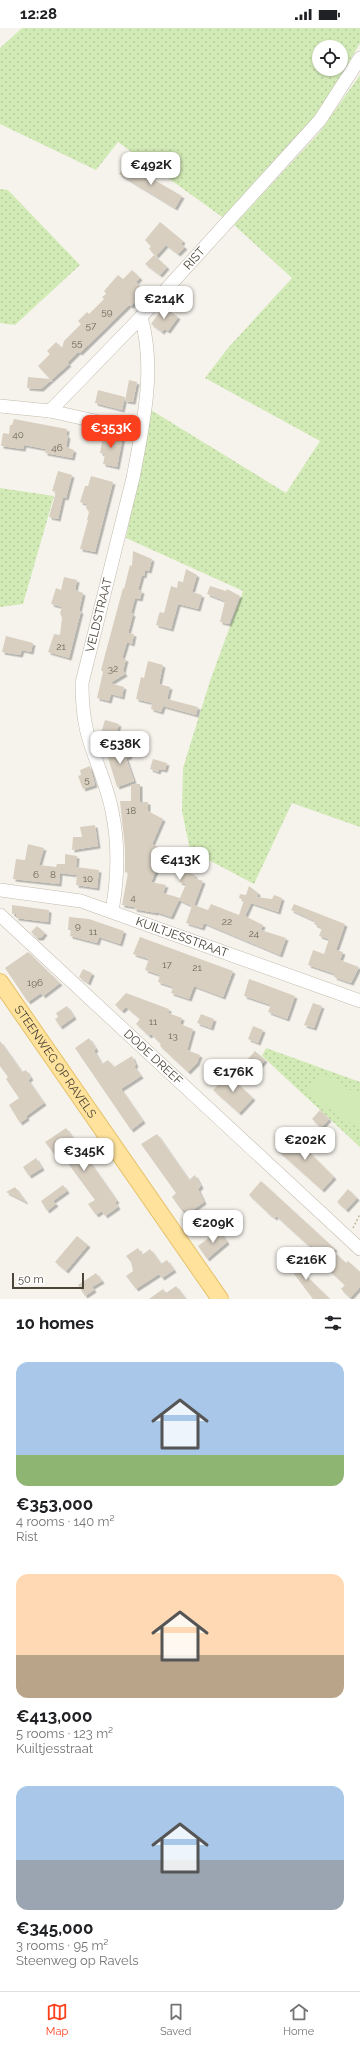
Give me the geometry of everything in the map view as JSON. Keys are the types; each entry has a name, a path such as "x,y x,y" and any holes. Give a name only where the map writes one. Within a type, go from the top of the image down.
{"main road":[{"name":"STEENWEG OP RAVELS","path":"0,982 220,1299"}],"street":[{"name":"RIST","path":"50,411 141,317 320,120 360,58"},
{"name":"VELDSTRAAT","path":"112,911 117,883 116,840 108,794 87,732 82,710 82,683 133,478 148,380 148,346 141,317"},
{"path":"0,406 50,411 140,432"},
{"name":"KUILTJESSTRAAT","path":"0,890 81,900 360,1001"},
{"name":"DODE DREEF","path":"0,915 360,1249"}],"path":[{"path":"348,1238 360,1214"}],"green space":[{"path":"22,28 360,28 360,43 348,64 348,40 312,40 312,76 341,76 324,105 225,219 118,142 96,170 0,124 0,48"},
{"path":"360,75 360,827 292,803 254,884 190,850 182,811 183,768 210,681 243,591 126,538 151,410 286,493 320,441 205,378 228,348 292,278 234,225 319,133"},
{"path":"0,189 8,190 80,265 15,325 0,323"},
{"path":"0,488 54,496 23,604 0,607"},
{"path":"266,1048 360,1082 360,1147 262,1056"},
{"path":"321,1072 360,1096 360,1129 306,1094"}],"building":[{"path":"125,163 182,196 175,208 119,174"},
{"path":"160,222 183,241 181,244 185,247 178,254 166,245 156,256 149,249 151,246 145,240"},
{"path":"154,255 167,267 160,275 145,264"},
{"path":"132,270 140,278 136,282 145,292 131,306 129,305 80,353 78,352 67,363 69,364 41,389 27,388 28,377 50,379 38,366 50,354 47,351 56,342 62,348 64,341 81,324 78,321 87,312 89,314 104,299 102,297 106,294 104,291 118,275 123,279"},
{"path":"167,309 178,317 168,331 164,329 162,332 151,324 161,310 165,312"},
{"path":"129,380 137,382 133,402 125,401"},
{"path":"98,390 125,397 122,410 95,403"},
{"path":"14,419 67,429 66,435 68,436 66,447 74,450 72,458 45,453 46,449 24,445 23,449 1,446 3,433 9,434 10,425 12,425"},
{"path":"104,432 123,436 117,467 103,464 105,454 100,453"},
{"path":"58,471 72,475 66,498 63,497 58,519 49,517 56,492 52,491"},
{"path":"91,476 113,482 95,552 80,549 89,512 86,508 87,504 80,502 85,486 88,486"},
{"path":"133,551 152,559 149,571 145,570 144,576 142,575 138,590 142,591 140,599 135,598 131,613 133,614 128,633 134,634 132,644 127,642 122,658 126,659 123,671 125,674 110,683 124,687 122,697 111,694 109,701 97,698 103,672 101,670 123,588 124,589 130,565 132,566"},
{"path":"186,569 197,575 192,592 202,595 198,609 178,604 171,629 156,625 160,612 164,613 171,586 177,588 178,581 183,582"},
{"path":"64,577 77,580 75,590 83,593 79,611 81,611 69,658 48,652 54,634 60,635 62,618 60,613 62,607 51,604 56,588 61,590"},
{"path":"210,586 226,591 227,589 240,596 229,624 220,622 225,601 207,594"},
{"path":"6,636 33,643 31,652 22,650 20,655 2,652"},
{"path":"148,661 163,665 159,684 170,687 167,699 198,707 196,715 163,706 161,712 151,709 152,703 136,699 141,677 144,678"},
{"path":"105,720 119,724 115,738 101,733"},
{"path":"117,745 131,749 129,757 126,758 134,781 117,787 106,751"},
{"path":"153,759 167,763 165,770 159,769 158,772 150,769"},
{"path":"90,766 95,785 83,789 78,776 81,775 80,770"},
{"path":"131,784 140,784 140,802 148,802 148,811 163,819 152,844 177,856 175,861 189,866 187,872 195,875 194,878 203,881 194,905 208,910 211,904 239,915 244,900 239,898 240,894 246,895 249,886 258,893 257,897 272,899 274,895 282,898 278,912 251,903 245,916 263,925 261,930 286,938 280,955 204,923 202,928 186,923 192,906 179,900 171,917 156,912 134,909 135,907 122,905 128,873 125,872 125,848 120,801 131,801","holes":["161,859 182,872 179,882 186,884 180,898 163,893 166,885 151,882"]},
{"path":"95,825 98,846 72,850 73,837 82,837 80,827"},
{"path":"28,844 44,848 39,865 56,867 57,864 65,864 65,854 77,856 76,867 99,870 97,888 76,885 77,875 60,873 59,884 13,879 16,859 25,860"},
{"path":"294,904 345,924 336,950 343,952 340,960 359,967 351,983 334,977 335,974 308,965 313,950 324,954 329,939 319,936 322,928 314,924 315,921 291,910"},
{"path":"12,905 49,910 48,922 16,918 16,914 12,914"},
{"path":"69,917 89,919 124,931 120,944 99,937 97,943 70,936 71,930 68,930"},
{"path":"37,926 45,933 41,938 37,938 31,932"},
{"path":"140,937 233,971 223,997 194,986 189,999 171,993 173,987 158,982 160,975 145,970 149,959 133,954"},
{"path":"28,952 60,983 43,996 41,993 28,1002 5,968"},
{"path":"83,969 92,973 88,983 79,977"},
{"path":"249,979 295,996 287,1019 268,1012 271,1005 244,996"},
{"path":"126,993 169,1009 168,1013 182,1018 180,1024 193,1029 187,1050 200,1055 197,1063 188,1072 160,1046 161,1044 151,1034 149,1036 136,1024 140,1019 126,1007 122,1011 115,1005"},
{"path":"313,1003 322,1006 314,1028 304,1025"},
{"path":"67,1006 74,1017 60,1027 55,1019 58,1017 56,1013"},
{"path":"201,1014 214,1019 211,1028 197,1023"},
{"path":"253,1026 263,1030 258,1043 248,1039"},
{"path":"89,1038 96,1049 94,1051 102,1064 108,1060 114,1067 132,1056 136,1065 134,1066 141,1076 121,1089 143,1121 131,1130 75,1048"},
{"path":"0,1041 22,1072 26,1070 31,1078 28,1080 44,1103 26,1116 27,1118 20,1123 9,1105 19,1098 6,1079 8,1077 0,1066"},
{"path":"255,1051 265,1060 258,1068 248,1059"},
{"path":"230,1073 239,1081 237,1083 253,1098 239,1113 213,1090"},
{"path":"320,1110 329,1119 321,1128 312,1119"},
{"path":"66,1128 117,1201 115,1202 118,1207 105,1216 102,1211 96,1215 88,1204 95,1200 59,1151 54,1154 45,1142"},
{"path":"293,1131 304,1140 301,1144 334,1177 322,1190 276,1149"},
{"path":"157,1134 189,1180 195,1175 201,1186 198,1189 204,1202 187,1214 184,1209 182,1211 172,1197 176,1193 141,1144"},
{"path":"36,1158 42,1168 29,1176 23,1167"},
{"path":"261,1181 335,1249 333,1251 346,1263 348,1261 360,1272 360,1287 350,1298 341,1289 345,1285 321,1263 308,1265 317,1254 312,1249 312,1245 310,1247 276,1216 275,1218 269,1214 249,1195"},
{"path":"63,1185 67,1191 53,1201 56,1204 47,1211 41,1201"},
{"path":"15,1187 26,1202 6,1192"},
{"path":"348,1189 357,1198 346,1210 337,1202"},
{"path":"226,1213 232,1219 231,1228 225,1232 219,1221"},
{"path":"219,1230 227,1242 207,1259 198,1246"},
{"path":"77,1236 88,1245 66,1271 55,1262"},
{"path":"138,1248 142,1255 150,1249 161,1264 167,1260 174,1270 162,1278 159,1274 136,1289 126,1276 133,1271 131,1262 126,1256"},
{"path":"290,1256 298,1262 295,1265 330,1299 313,1299 285,1262"},
{"path":"96,1273 102,1281 92,1287 94,1290 85,1296 78,1285"},
{"path":"176,1286 186,1299 149,1299 163,1289 166,1293"}]}
